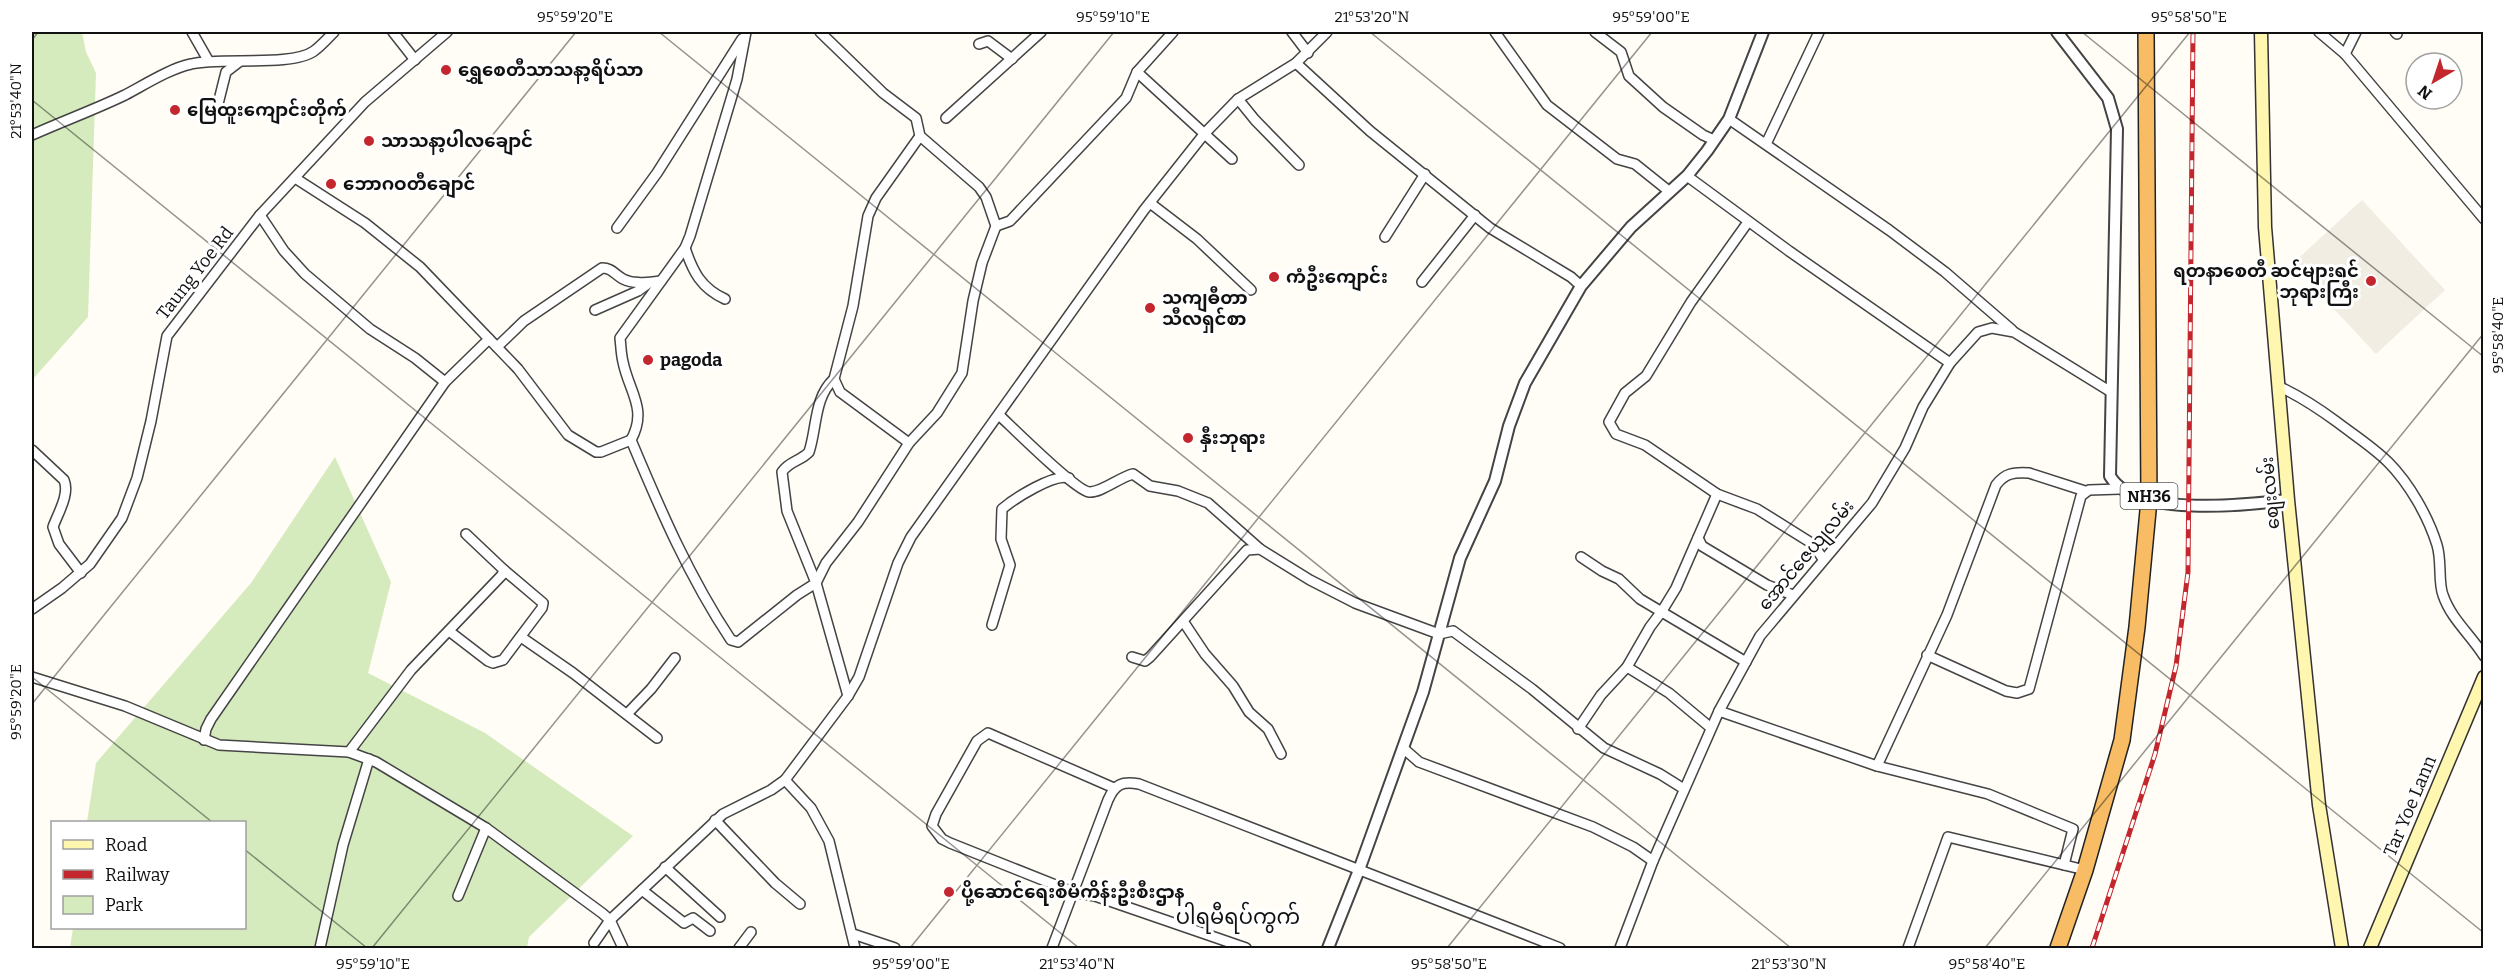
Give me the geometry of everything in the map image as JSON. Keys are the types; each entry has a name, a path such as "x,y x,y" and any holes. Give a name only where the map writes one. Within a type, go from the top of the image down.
{"highway":[{"name":"NH36","path":"2058,948 2085,870 2122,740 2137,627 2149,500 2146,32"}],"main road":[{"name":"စျေးလမ်း","path":"2261,32 2265,227 2288,500 2319,805 2342,948"},
{"name":"Tar Yoe Lann","path":"2370,948 2484,677"}],"street":[{"path":"192,32 208,60"},
{"path":"32,135 92,110 189,64 208,60 239,62 286,59 313,52 334,32"},
{"path":"393,32 415,60"},
{"name":"Taung Yoe Rd","path":"32,609 81,573 111,536 130,501 151,421 167,336 260,215 365,102 447,32"},
{"path":"617,228 657,173 733,56 746,32"},
{"path":"746,32 737,79 722,135 685,248 620,338 623,363 639,417 631,440 674,541 707,604 731,640 738,642 797,595 816,583 826,563 858,522 909,443 937,413 962,373 973,301 982,263 996,226 986,197 979,187 920,136 916,118 882,93 820,32"},
{"path":"946,118 1041,32"},
{"path":"996,226 1010,220 1126,98 1137,72 1173,32"},
{"path":"1292,32 1308,53"},
{"path":"594,943 610,920 723,814 771,790 785,780 849,696 859,677 898,563 907,546 1150,203 1205,133 1238,99 1296,63 1327,32"},
{"path":"1495,32 1547,105 1617,159 1635,164 1670,192"},
{"path":"1594,32 1621,52 1625,70 1629,76 1663,107 1714,140"},
{"path":"1328,948 1359,870 1423,692 1460,558 1495,481 1509,426 1525,383 1581,286 1631,227 1687,176 1729,119 1763,32"},
{"path":"1766,144 1819,32"},
{"path":"2057,32 2108,98 2117,129 2109,467 2110,476 2120,489"},
{"path":"2319,32 2345,54 2484,219"},
{"path":"2345,54 2356,32"},
{"path":"979,44 988,41 1012,59"},
{"path":"218,104 226,72 239,62"},
{"path":"1296,63 1370,131 1490,228 1571,277 1581,286"},
{"path":"1137,72 1232,159"},
{"path":"1238,99 1299,165"},
{"path":"1729,119 1889,230 1944,272 2014,332"},
{"path":"849,696 816,583 787,511 782,471 788,464 803,458 809,452 821,396 834,379 853,306 868,216 876,198 920,136"},
{"path":"1385,237 1425,174"},
{"path":"1687,176 1748,222 1950,363"},
{"path":"295,178 365,223 420,267 518,369 568,435 596,452 631,440"},
{"path":"1150,203 1197,239 1251,290"},
{"path":"260,215 284,251 305,274 370,329 415,358 445,382"},
{"path":"1422,282 1475,215"},
{"path":"1748,222 1691,303 1646,376 1624,393 1609,422 1616,434 1645,445 1717,494 1757,509 1813,544 1823,559"},
{"path":"685,248 691,267 702,284 725,299"},
{"path":"497,347 524,321 602,268 610,268 623,279 641,283 662,281"},
{"path":"595,310 638,291 651,282"},
{"name":"အောင်ဇေယျလမ်း","path":"1620,948 1653,861 1711,728 1760,636 1872,503 1905,448 1923,407 1950,363 1978,332 1992,328 2014,332 2110,392"},
{"path":"204,740 206,729 216,711 445,382 489,339"},
{"path":"834,379 840,392 909,443"},
{"path":"2278,386 2296,394 2338,423 2374,450 2396,472 2425,517 2436,544 2441,566 2442,594 2459,625 2484,656"},
{"path":"999,415 1070,479 1089,492 1133,474 1150,486 1178,490 1219,511 1260,549 1283,566 1355,603 1438,634 1453,631 1532,689 1604,748 1660,774 1684,789"},
{"path":"32,450 64,480 67,486 53,527 59,544 81,573"},
{"path":"1877,766 1947,615 1996,485 2002,477 2009,474 2028,473 2085,491 2120,489 2149,500 2227,507 2288,500"},
{"path":"992,625 1010,565 1001,539 1002,509 1015,499 1050,481 1064,477 1070,479"},
{"path":"1927,655 2006,691 2017,693 2029,689 2078,504 2085,491"},
{"path":"1578,729 1601,695 1627,667 1676,588 1717,494"},
{"path":"449,631 488,662 493,663 503,660 543,608 543,603 466,534"},
{"path":"1698,538 1702,546 1767,585 1793,595"},
{"path":"1132,657 1145,661 1247,550 1260,549"},
{"path":"1581,557 1619,579 1640,599 1746,662"},
{"path":"349,752 411,670 495,584 504,570"},
{"path":"1183,621 1204,654 1233,686 1249,712 1268,729 1281,754"},
{"path":"521,637 573,673 657,738"},
{"path":"627,714 651,689 675,658"},
{"path":"1627,667 1669,693 1711,728"},
{"path":"32,677 125,706 219,745 349,752 369,759 486,828 610,920 623,948"},
{"path":"1719,711 1877,766 1988,794 2073,829 2064,865"},
{"path":"1114,788 988,733 977,741 936,814 932,826 942,838 1073,892 1095,896 1246,948"},
{"path":"1403,748 1419,762 1593,826 1633,847 1653,861"},
{"path":"320,948 340,855 369,759"},
{"path":"785,780 811,808 829,841 855,948"},
{"path":"1052,948 1114,788 1125,782 1139,784 1560,948"},
{"path":"716,820 775,882 800,904"},
{"path":"458,896 486,828"},
{"path":"1908,948 1948,837 2085,870"},
{"path":"665,867 720,917"},
{"path":"642,890 684,923 693,918 710,931"},
{"path":"739,948 751,932"},
{"path":"853,934 896,948"}],"green space":[{"path":"32,32 82,32 86,52 96,73 88,317 32,380"},
{"path":"335,457 391,582 368,673 485,733 633,836 529,937 527,948 70,948 73,929 246,929 246,821 87,821 96,763 251,583"}],"shaded area":[{"path":"2362,200 2445,290 2376,354 2292,264"}],"railway":[{"path":"2092,948 2155,754 2176,666 2188,572 2193,32"}],"place":[{"name":"ရွှေစေတီသာသနာ့ရိပ်သာ","path":"446,70"},
{"name":"မြေထူးကျောင်းတိုက်","path":"175,110"},
{"name":"သာသနာ့ပါလချောင်","path":"369,141"},
{"name":"ဘောဂဝတီချောင်","path":"331,184"},
{"name":"ကံဦးကျောင်း","path":"1274,277"},
{"name":"ရတနာစေတီ ဆင်များရှင် ဘုရားကြီး","path":"2371,281"},
{"name":"သကျဓီတာ သီလရှင်စာ","path":"1150,308"},
{"name":"pagoda","path":"648,360"},
{"name":"နှီးဘုရား","path":"1188,438"},
{"name":"ပို့ဆောင်ရေးစီမံကိန်းဦးစီးဌာန","path":"949,892"}],"district":[{"name":"ပါရမီရပ်ကွက်","path":"1238,917"}]}
